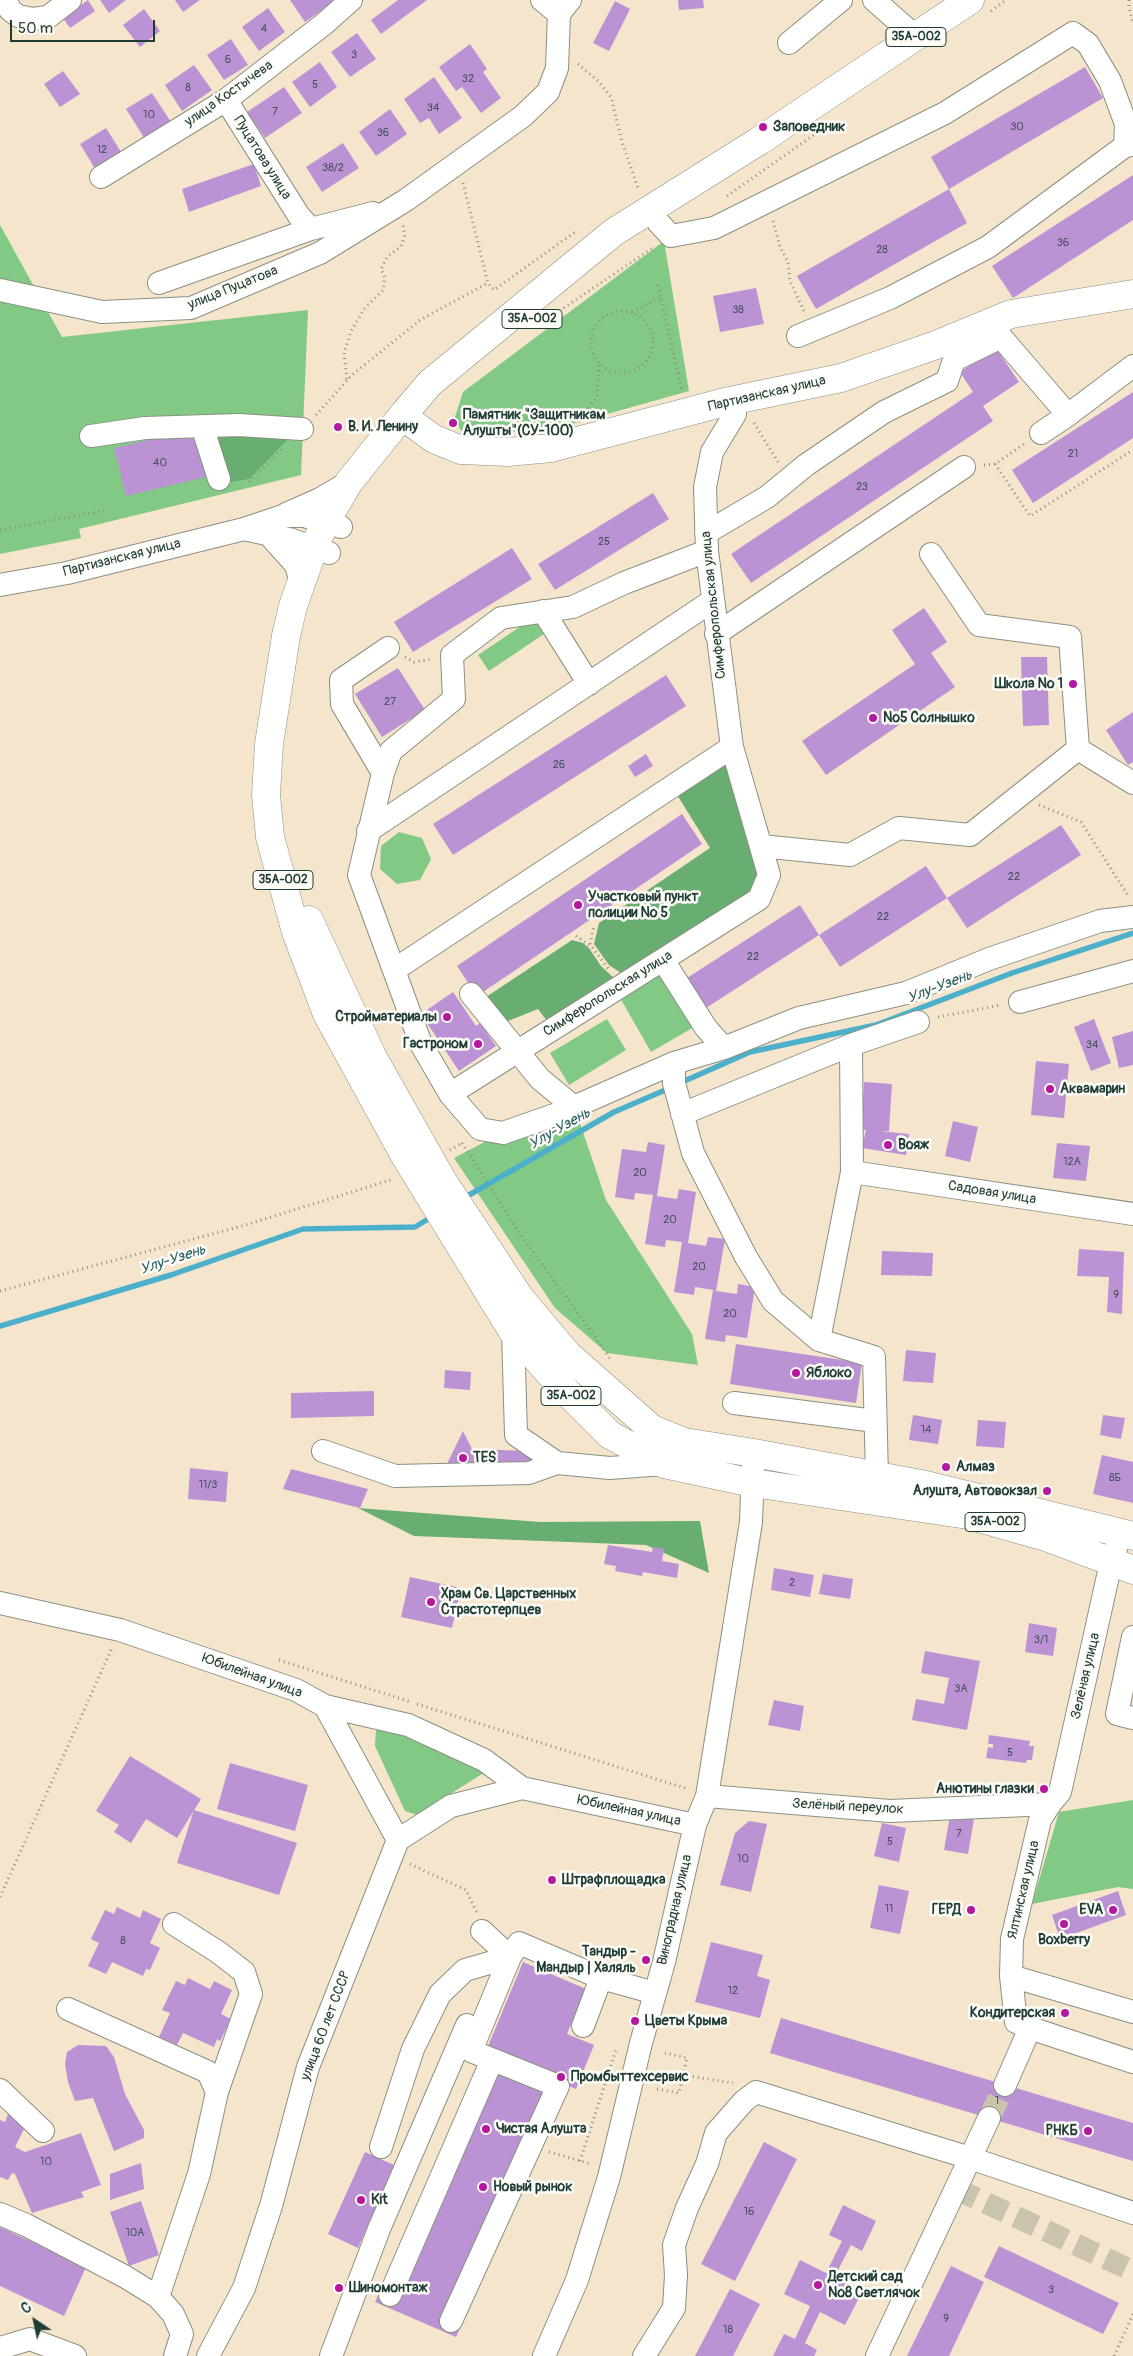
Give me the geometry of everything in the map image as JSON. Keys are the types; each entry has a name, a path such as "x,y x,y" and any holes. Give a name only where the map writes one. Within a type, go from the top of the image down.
{"main road":[{"name":"35А-002","path":"417,427 430,383 614,232 759,141 916,37 981,5"},
{"name":"35А-002","path":"359,482 417,427 446,392 504,341 631,241 664,229 981,5"},
{"name":"Партизанская улица","path":"417,427 461,450 508,452 551,448 732,401 840,378 936,345 1011,314 1133,294"},
{"path":"359,482 327,537 304,612 289,676 276,763 275,830 314,931 427,1180"},
{"name":"35А-002","path":"327,537 301,583 286,636 269,744 266,795 270,837 296,932 327,1014 427,1180 457,1222 568,1355 652,1429 684,1442 754,1453"},
{"name":"35А-002","path":"457,1222 513,1332 558,1383 610,1435 664,1464 753,1483 968,1515 1046,1537 1123,1566"},
{"path":"754,1453 926,1485 1127,1535"}],"street":[{"path":"6,0 10,10 18,16 33,19 48,17 70,0"},
{"name":"улица Костычева","path":"101,177 226,100 324,24 351,0"},
{"path":"789,43 841,0"},
{"path":"877,3 916,37"},
{"name":"улица Пуцатова","path":"0,290 102,312 190,308 320,253 393,208 457,163 522,116 548,92 557,68 557,5"},
{"path":"664,229 714,228 946,113 1073,33 1088,44 1110,81 1126,124 1129,145 988,247 890,298 804,333"},
{"name":"Пуцатова улица","path":"226,100 305,222"},
{"name":"улица Пуцатова","path":"159,283 227,259 305,222 393,208"},
{"path":"1068,415 1001,337 954,360 947,381 884,412 789,479 706,542 573,607 501,618 452,655 454,699 391,751 383,772 359,875 421,1044 450,1094 480,1129 502,1133 574,1107 674,1078 724,1048 799,1018 906,993 989,959 1100,921 1133,917"},
{"path":"1041,433 1133,366"},
{"name":"Симферопольская улица","path":"450,1094 760,899 769,875 732,747 716,634 706,542 705,487 712,452 735,414 732,401"},
{"path":"91,436 145,428 202,426 239,425 302,430"},
{"path":"202,426 219,479"},
{"path":"716,634 964,467"},
{"path":"283,516 359,482"},
{"name":"Партизанская улица","path":"0,585 67,573 244,529 283,516 304,516 327,537"},
{"name":"Партизанская улица","path":"244,529 269,535 327,537"},
{"path":"269,535 296,565 301,583"},
{"path":"930,554 979,624 1070,637 1078,749"},
{"path":"368,831 712,601"},
{"path":"543,612 589,684"},
{"path":"383,772 342,704 341,680 388,648"},
{"path":"394,970 732,747"},
{"path":"761,846 850,854 900,828 970,835 1078,749"},
{"path":"1078,749 1133,783"},
{"path":"663,960 706,1028 724,1048"},
{"path":"1020,1002 1130,972"},
{"path":"472,994 540,1079 574,1107"},
{"path":"682,1114 851,1045 918,1022"},
{"path":"819,1340 852,1172 851,1045"},
{"path":"674,1078 692,1153 750,1264 773,1301 819,1340 874,1357 878,1477"},
{"name":"Садовая улица","path":"852,1172 1133,1214"},
{"path":"513,1332 516,1435 556,1463"},
{"path":"734,1403 875,1421"},
{"path":"323,1451 395,1476 529,1473 556,1463 610,1468 664,1464"},
{"name":"Виноградная улица","path":"544,2356 577,2280 611,2170 664,1962 694,1826 707,1796 751,1522 754,1453"},
{"name":"Зелёная улица","path":"1055,1798 1123,1566 1127,1535"},
{"name":"Юбилейная улица","path":"0,1603 120,1630 296,1690 324,1706 408,1725 484,1760 522,1788 694,1826"},
{"path":"1133,1637 1117,1714 1133,1718"},
{"path":"324,1706 395,1848 451,1806 522,1788"},
{"name":"Зелёный переулок","path":"707,1796 890,1811 1055,1798"},
{"name":"Ялтинская улица","path":"1055,1798 1040,1820 1012,1939 1011,1976 1016,2022 1133,2062"},
{"name":"улица 60 лет СССР","path":"208,2356 244,2288 271,2206 308,2067 395,1848"},
{"path":"158,2297 199,2174 217,2092 251,1994 244,1972 218,1952 174,1924"},
{"path":"482,1931 502,1959"},
{"path":"331,2356 379,2229 502,1959 519,1944 601,1978 655,1993"},
{"path":"451,2321 558,2086 471,2051 502,1959"},
{"path":"381,2147 413,2049 440,1994 465,1970 502,1959"},
{"path":"1011,1976 1133,2012"},
{"path":"583,2026 601,1978"},
{"path":"68,2009 208,2072 217,2092"},
{"path":"1004,2085 1030,2028"},
{"path":"390,2295 492,2060"},
{"path":"0,2090 43,2131"},
{"path":"644,2356 674,2308 676,2274 674,2245 687,2208 707,2164 716,2133 744,2101 756,2092 970,2158 1133,2213"},
{"path":"877,2356 989,2118"},
{"path":"0,2214 26,2224 124,2276 158,2297 173,2314 182,2334 175,2356"},
{"path":"0,2348 30,2339 75,2356"}],"path":[{"path":"981,5 1006,0"},
{"path":"1129,0 1133,24"},
{"path":"579,66 598,81 611,97 622,142 639,190 631,196"},
{"path":"720,202 833,122"},
{"path":"457,163 488,282 494,290 583,226"},
{"path":"347,380 344,353 351,331 365,308 383,290 385,278 381,269 387,257 401,246 405,235 403,225 395,220 382,226 371,222"},
{"path":"774,226 788,262 790,281 804,333"},
{"path":"540,325 664,229"},
{"path":"352,375 420,320 488,282"},
{"path":"658,285 680,388 684,394"},
{"path":"631,312 661,297"},
{"path":"621,310 631,312 641,316 650,329 653,344 650,355 641,366 627,373 607,370 599,364 593,355 590,345 591,335 601,318 610,312 621,310"},
{"path":"417,427 470,416 548,419 582,412 597,398 599,364"},
{"path":"732,401 789,479"},
{"path":"964,467 995,464 1041,433"},
{"path":"995,464 1030,516 1133,450"},
{"path":"0,530 108,510"},
{"path":"388,648 414,662 452,655"},
{"path":"1019,797 1080,822 1133,904"},
{"path":"590,944 594,926"},
{"path":"576,936 590,944 605,966 625,984"},
{"path":"918,1022 1020,1002"},
{"path":"462,1143 522,1237 612,1362"},
{"path":"0,1291 242,1226 427,1180"},
{"path":"0,1896 87,1707 120,1630"},
{"path":"278,1660 707,1796"},
{"path":"395,1848 466,1890 476,1909 482,1931"},
{"path":"580,2161 617,2045"},
{"path":"657,2089 679,2093 683,2075 686,2058 665,2053"},
{"path":"683,2075 738,2084 756,2092"},
{"path":"553,2153 611,2170"},
{"path":"1114,2356 1133,2314"}],"green space":[{"path":"0,225 62,337 308,310 301,475 79,529 81,538 0,554"},
{"path":"664,241 689,391 543,432 461,431 455,417 463,392"},
{"path":"206,428 296,431 249,479 224,483"},
{"path":"533,618 544,634 489,671 478,655"},
{"path":"729,755 760,862 756,896 627,977 609,965 594,944 599,923 710,848 674,790"},
{"path":"399,832 422,838 431,859 420,880 397,884 380,869 381,846"},
{"path":"572,940 583,943 589,948 601,966 620,984 547,1021 538,1009 503,1023 483,999"},
{"path":"663,972 694,1027 651,1052 619,996"},
{"path":"607,1019 626,1050 569,1085 550,1053"},
{"path":"571,1097 606,1200 692,1334 698,1365 607,1353 555,1308 454,1158"},
{"path":"358,1508 540,1522 700,1521 709,1573 646,1545 414,1536"},
{"path":"389,1727 486,1768 482,1774 417,1815 405,1811 375,1746 376,1730"},
{"path":"1133,1800 1133,1889 1118,1887 1032,1904 1059,1812"}],"building":[{"path":"88,0 95,11 70,28 63,18"},
{"path":"100,0 126,0 109,13"},
{"path":"175,0 200,0 183,12"},
{"path":"290,0 336,0 305,22"},
{"path":"398,0 427,0 381,34 371,20"},
{"path":"678,0 703,0 704,8 679,10"},
{"path":"615,1 630,9 609,51 593,43"},
{"path":"268,8 285,32 259,51 242,27"},
{"path":"144,9 160,31 140,47 123,25"},
{"path":"357,33 376,59 350,77 331,52"},
{"path":"231,39 248,65 224,80 207,55"},
{"path":"470,44 487,69 483,72 501,98 481,113 462,87 456,91 439,67"},
{"path":"320,62 337,87 310,107 292,82"},
{"path":"194,65 212,90 182,111 165,85"},
{"path":"1085,67 1103,98 949,189 931,157"},
{"path":"63,71 80,94 60,107 44,84"},
{"path":"434,77 462,118 439,134 429,118 420,123 404,99"},
{"path":"284,87 302,113 265,138 247,112"},
{"path":"152,93 171,122 145,139 126,109"},
{"path":"390,109 407,134 376,156 359,132"},
{"path":"106,128 123,155 97,172 80,144"},
{"path":"343,143 359,168 322,192 306,167"},
{"path":"254,164 261,186 189,212 182,189"},
{"path":"1133,175 1133,220 1013,298 992,266"},
{"path":"949,189 967,223 816,309 797,276"},
{"path":"756,288 764,324 720,332 713,296"},
{"path":"996,348 1019,382 983,406 993,421 751,583 731,554 973,392 960,372"},
{"path":"1133,392 1133,438 1033,503 1012,470"},
{"path":"195,429 206,477 126,496 114,448"},
{"path":"653,493 669,519 555,590 538,564"},
{"path":"512,548 532,579 413,652 394,622"},
{"name":"№5 Солнышко","path":"924,608 947,642 931,653 955,687 826,775 802,741 915,664 892,630"},
{"path":"1021,657 1047,657 1049,725 1023,726"},
{"path":"398,668 425,710 382,737 355,694"},
{"path":"666,675 686,706 453,855 433,824"},
{"path":"1133,712 1133,762 1128,765 1106,730"},
{"path":"646,754 653,766 635,777 628,766"},
{"path":"682,814 702,844 477,996 457,966"},
{"path":"1061,825 1081,855 967,928 947,898"},
{"path":"926,866 947,898 840,967 819,935"},
{"path":"800,905 819,935 706,1008 687,978"},
{"path":"453,992 476,1026 480,1023 496,1046 459,1071 421,1014"},
{"path":"1094,1019 1111,1063 1091,1071 1074,1027"},
{"path":"1133,1031 1133,1065 1119,1068 1112,1037"},
{"path":"1036,1061 1069,1064 1064,1118 1031,1115"},
{"path":"864,1082 892,1084 889,1131 880,1131 909,1134 906,1155 862,1148 866,1130 861,1130"},
{"path":"953,1121 978,1127 970,1162 945,1156"},
{"path":"648,1142 665,1145 657,1196 677,1199 679,1189 696,1192 688,1243 706,1246 708,1237 725,1239 716,1291 737,1294 738,1284 755,1287 747,1338 726,1335 725,1342 705,1339 713,1290 695,1287 694,1295 674,1292 682,1242 666,1240 665,1247 645,1244 653,1195 635,1193 634,1200 615,1197 622,1149 646,1152"},
{"path":"1057,1143 1090,1146 1086,1181 1053,1178"},
{"path":"1079,1249 1124,1252 1122,1314 1107,1312 1109,1277 1077,1276"},
{"path":"882,1251 933,1253 932,1276 881,1275"},
{"name":"Яблоко","path":"736,1344 862,1363 856,1403 730,1384"},
{"path":"906,1350 936,1353 933,1383 903,1381"},
{"path":"445,1370 471,1372 470,1390 444,1388"},
{"path":"374,1391 374,1416 291,1418 291,1393"},
{"path":"913,1415 942,1420 938,1444 909,1440"},
{"path":"1103,1415 1125,1418 1121,1439 1100,1435"},
{"path":"978,1420 1006,1422 1004,1448 976,1446"},
{"path":"463,1431 472,1449 531,1451 544,1477 446,1466"},
{"path":"1102,1455 1133,1462 1133,1503 1093,1494"},
{"path":"190,1468 228,1472 226,1502 188,1499"},
{"path":"291,1469 368,1489 360,1508 283,1489"},
{"path":"608,1545 652,1552 653,1547 664,1549 662,1561 679,1564 677,1578 643,1572 642,1576 615,1571 616,1566 604,1564"},
{"path":"774,1568 814,1575 810,1597 771,1590"},
{"path":"823,1574 853,1579 850,1599 819,1594"},
{"name":"Храм Св. Царственных Страстотерпцев","path":"410,1577 461,1588 452,1628 401,1617"},
{"path":"1029,1623 1057,1628 1053,1656 1025,1652"},
{"path":"925,1651 980,1661 967,1730 912,1720 916,1699 944,1704 949,1678 921,1673"},
{"path":"774,1700 804,1706 800,1731 768,1725"},
{"path":"989,1735 1030,1741 1029,1746 1034,1746 1032,1760 1027,1760 1026,1763 986,1758 988,1747 993,1748 993,1744 988,1744"},
{"path":"130,1756 201,1799 177,1838 146,1819 131,1843 114,1832 119,1825 96,1811"},
{"path":"230,1763 308,1785 295,1831 217,1809"},
{"path":"194,1810 297,1843 279,1895 177,1863"},
{"path":"950,1815 974,1819 968,1854 944,1850"},
{"path":"749,1821 767,1824 751,1892 720,1885 735,1833"},
{"path":"882,1823 906,1828 899,1862 874,1856"},
{"path":"879,1885 909,1891 900,1934 870,1928"},
{"path":"1118,1891 1126,1915 1060,1939 1052,1915"},
{"path":"117,1907 140,1918 143,1910 161,1919 150,1943 160,1948 150,1970 146,1969 143,1976 112,1962 106,1974 88,1966 99,1943 91,1939 105,1910 114,1914"},
{"path":"711,1942 763,1955 757,1976 770,1980 760,2018 695,2002"},
{"path":"523,1962 586,1989 567,2034 594,2045 576,2089 486,2051"},
{"path":"188,1978 210,1989 214,1981 232,1990 221,2014 231,2019 220,2041 217,2039 214,2047 183,2033 177,2045 159,2037 170,2013 162,2010 176,1981 185,1985"},
{"path":"781,2018 1133,2123 1133,2161 770,2053"},
{"path":"78,2045 106,2046 114,2057 125,2094 144,2130 144,2138 114,2151 93,2098 75,2101 68,2082 65,2064 67,2052"},
{"path":"481,2060 563,2095 456,2337 375,2302"},
{"path":"8,2114 27,2123 15,2147 25,2152 81,2133 101,2185 81,2192 84,2197 32,2213 15,2174 12,2173 8,2180 0,2177 0,2120 5,2122"},
{"path":"764,2142 797,2159 735,2281 701,2264"},
{"name":"Kit","path":"365,2152 394,2165 358,2248 328,2234"},
{"path":"141,2163 144,2189 110,2200 110,2174"},
{"path":"141,2201 159,2255 129,2266 110,2212"},
{"name":"Детский сад №8 Светлячок","path":"843,2205 876,2221 862,2251 851,2245 834,2278 862,2292 845,2325 820,2312 805,2343 817,2350 814,2356 773,2356 784,2334 795,2339 810,2306 784,2294 800,2260 826,2273 842,2241 829,2235"},
{"path":"0,2227 86,2267 64,2316 0,2286"},
{"path":"999,2246 1119,2303 1103,2334 984,2277"},
{"path":"951,2266 984,2282 949,2356 907,2356"},
{"path":"730,2289 760,2304 733,2356 695,2356"}],"waterway":[{"name":"Улу-Узень","path":"680,1083 750,1052 876,1025 1012,973 1133,933"},
{"name":"Улу-Узень","path":"462,1199 614,1112 670,1088"},
{"name":"Улу-Узень","path":"0,1326 171,1275 303,1229 415,1227 433,1216"}],"tunnel":[{"path":"989,2118 1005,2085"},
{"path":"956,2189 1133,2271"}],"place":[{"name":"Заповедник","path":"763,127"},
{"name":"Памятник \"Защитникам Алушты\"(СУ-100)","path":"453,423"},
{"name":"В. И. Ленину","path":"338,427"},
{"name":"Школа № 1","path":"1073,684"},
{"name":"№5 Солнышко","path":"873,718"},
{"name":"Участковый пункт полиции № 5","path":"578,905"},
{"name":"Стройматериалы","path":"447,1017"},
{"name":"Гастроном","path":"478,1044"},
{"name":"Аквамарин","path":"1050,1089"},
{"name":"Вояж","path":"888,1145"},
{"name":"Яблоко","path":"796,1373"},
{"name":"TES","path":"463,1458"},
{"name":"Алмаз","path":"946,1467"},
{"name":"Алушта, Автовокзал","path":"1047,1491"},
{"name":"Храм Св. Царственных Страстотерпцев","path":"431,1602"},
{"name":"Анютины глазки","path":"1044,1789"},
{"name":"Штрафплощадка","path":"552,1880"},
{"name":"ГЕРД","path":"971,1910"},
{"name":"EVA","path":"1113,1910"},
{"name":"Boxberry","path":"1064,1924"},
{"name":"Тандыр - Мандыр | Халяль","path":"646,1960"},
{"name":"Кондитерская","path":"1065,2013"},
{"name":"Цветы Крыма","path":"635,2021"},
{"name":"Промбыттехсервис","path":"561,2077"},
{"name":"Чистая Алушта","path":"486,2129"},
{"name":"РНКБ","path":"1088,2131"},
{"name":"Новый рынок","path":"483,2187"},
{"name":"Kit","path":"361,2200"},
{"name":"Детский сад №8 Светлячок","path":"818,2285"},
{"name":"Шиномонтаж","path":"339,2288"}]}
